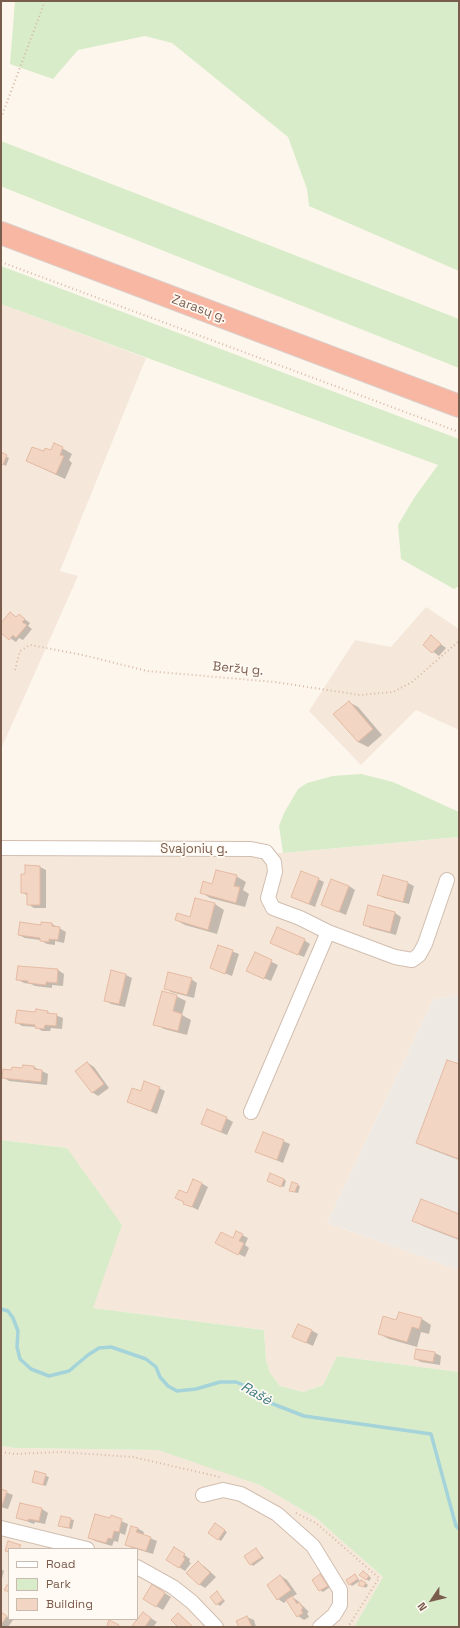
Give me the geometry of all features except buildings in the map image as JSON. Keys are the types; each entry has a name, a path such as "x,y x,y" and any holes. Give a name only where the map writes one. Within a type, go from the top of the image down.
{"highway":[{"name":"Zarasų g.","path":"1,234 459,406"}],"street":[{"name":"Svajonių g.","path":"1,848 251,849 266,852 274,862 275,872 268,898 273,908 300,918 328,932 395,957 412,960 419,955 425,944 447,880"},
{"path":"251,1112 328,932"},
{"path":"203,1495 223,1490 241,1494 277,1514 313,1546 340,1590 340,1605 334,1615 320,1627"},
{"path":"1,1528 83,1548"},
{"path":"138,1568 173,1588 192,1602 216,1627"}],"path":[{"path":"1,118 45,1"},
{"path":"1,262 459,432"},
{"name":"Beržų g.","path":"15,670 20,651 30,645 83,655 147,671 275,682 360,695 393,692 412,682 459,640"}],"shaded area":[{"path":"1,304 146,358 60,571 78,576 1,749"},
{"path":"426,607 459,629 459,730 416,710 361,765 309,711 355,640 391,647"},
{"path":"459,837 459,994 433,1000 327,1223 459,1270 459,1372 337,1356 323,1385 303,1392 280,1386 270,1373 266,1360 264,1330 93,1308 67,1148 1,1140 1,855 283,853"},
{"path":"459,994 459,1270 327,1223 433,1000"},
{"path":"1,1446 15,1448 158,1450 260,1485 316,1518 383,1577 354,1627 1,1627"}],"green space":[{"path":"15,1 459,1 459,271 309,206 307,189 288,137 172,43 145,36 78,50 53,79 10,64"},
{"path":"1,141 459,319 459,368 5,188 1,186"},
{"path":"1,266 459,439 459,586 454,589 401,559 398,525 414,498 438,465 1,304"},
{"path":"361,774 393,782 459,812 459,837 283,853 279,826 284,813 298,789 307,783 333,776"},
{"path":"1,1140 67,1148 122,1225 93,1308 264,1330 266,1360 270,1373 280,1386 303,1392 323,1385 337,1356 459,1372 459,1627 354,1627 383,1577 316,1518 260,1485 158,1450 15,1448 1,1446"}],"waterway":[{"name":"Rašė","path":"1,1309 8,1311 13,1318 18,1331 17,1347 20,1359 31,1369 49,1376 69,1371 99,1348 111,1347 146,1359 156,1367 160,1377 168,1386 177,1391 196,1389 220,1382 236,1382 251,1388 268,1402 304,1416 431,1434 456,1526 459,1529"}]}
